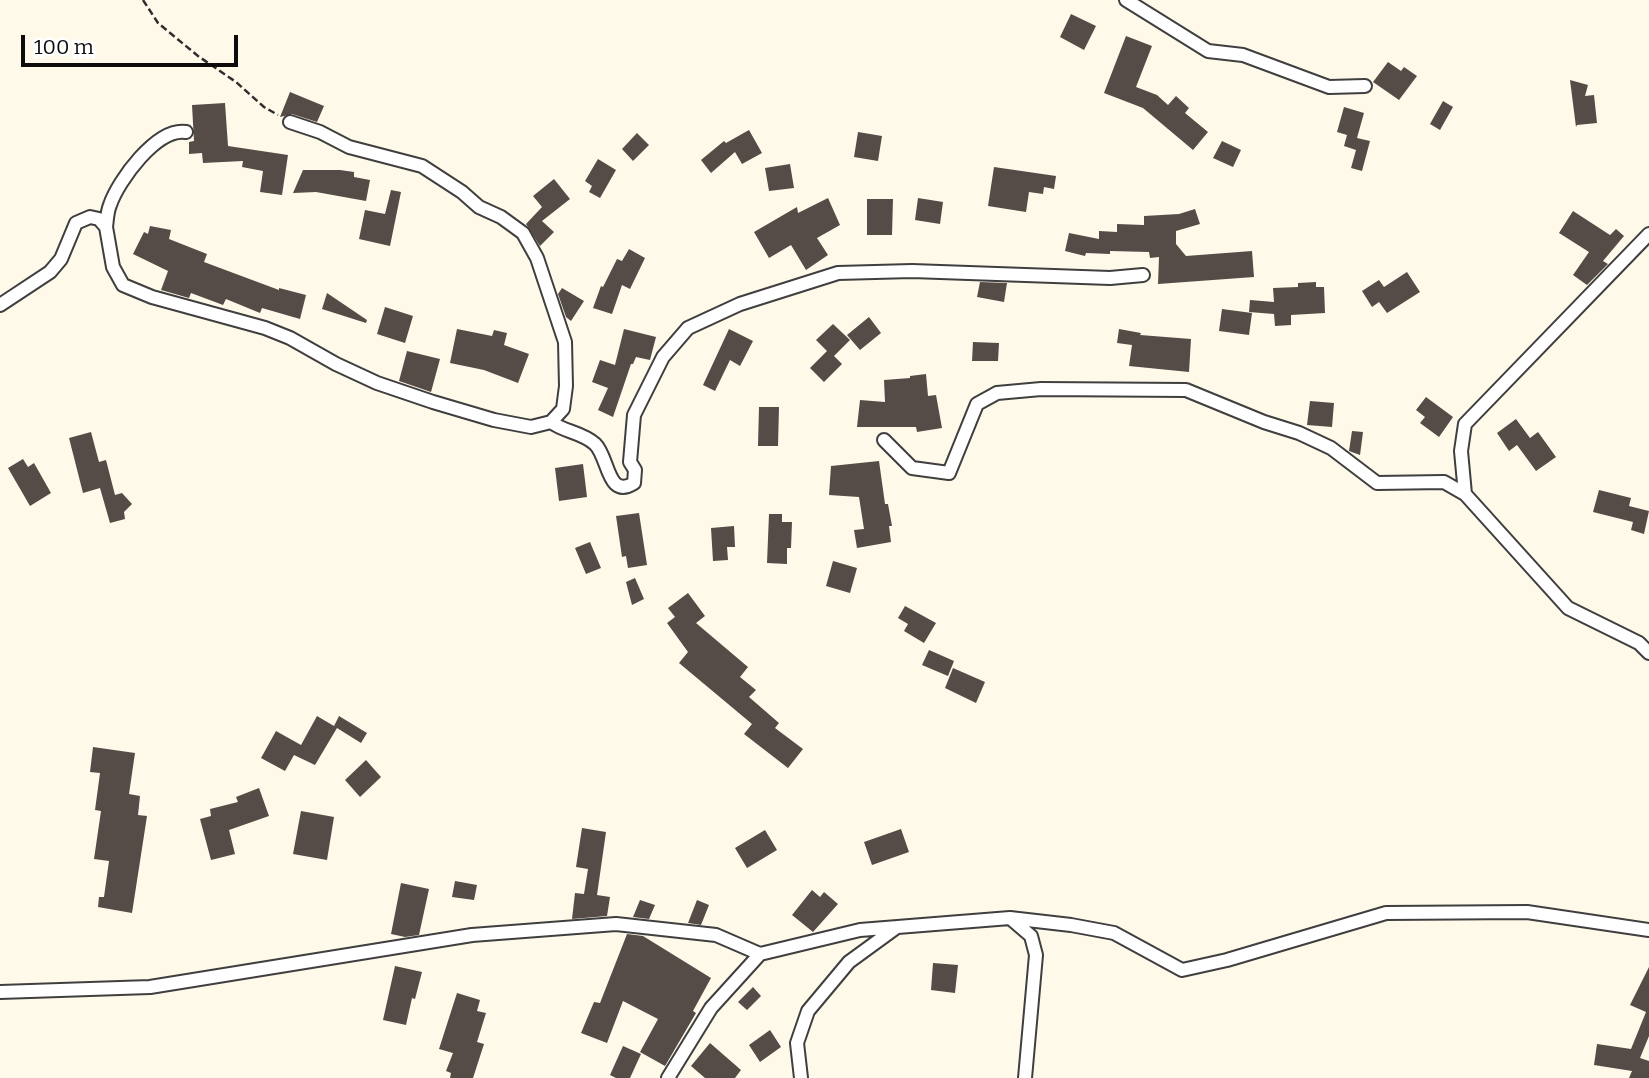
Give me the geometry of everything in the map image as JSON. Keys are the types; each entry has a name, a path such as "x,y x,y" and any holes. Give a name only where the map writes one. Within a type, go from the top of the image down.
{"street":[{"path":"1126,0 1208,51 1243,55 1329,87 1365,86"},
{"path":"186,132 178,131 152,144 123,180 110,205 106,227 107,242 113,267 123,285 152,297 265,328 290,338 336,365 377,383 433,402 494,420 531,427 551,422 562,410 565,342 537,258 523,233 501,217 479,207 462,192 422,166 349,147 320,132 290,122"},
{"path":"0,305 50,272 61,259 76,223 90,217 99,219 106,227"},
{"path":"1465,494 1461,451 1465,424 1649,234"},
{"path":"551,422 560,429 574,431 596,444 613,483 621,488 627,487 634,483 635,470 630,462 634,415 663,357 688,328 740,304 838,273 912,271 1110,278 1143,275"},
{"path":"884,440 912,468 949,473 977,404 998,393 1041,389 1186,390 1331,448 1377,483 1444,482 1465,494 1568,608 1639,643 1649,653"},
{"path":"668,1078 711,1008 761,954 849,932 1010,918 1114,933 1182,970 1227,960 1386,913 1527,912 1649,930"},
{"path":"1010,918 1031,936 1036,955 1025,1078"},
{"path":"0,992 150,988 472,935 616,924 716,935 761,954"},
{"path":"801,1078 797,1043 808,1011 849,962 897,927"}],"path":[{"path":"143,0 158,23 236,82 264,107 290,122"}],"building":[{"path":"1071,14 1096,26 1084,50 1060,37"},
{"path":"1126,36 1152,46 1136,87 1157,95 1168,105 1176,96 1189,108 1185,113 1208,132 1193,150 1143,108 1104,93"},
{"path":"1388,62 1401,71 1404,67 1417,76 1399,100 1373,82"},
{"path":"1570,80 1588,85 1585,96 1594,95 1597,123 1576,127"},
{"path":"290,92 324,106 317,122 292,114 280,117"},
{"path":"1443,101 1453,107 1440,130 1430,124"},
{"path":"225,103 228,146 288,155 282,195 260,192 263,171 242,167 243,161 203,163 202,153 189,154 189,142 194,141 192,105"},
{"path":"1344,107 1364,113 1357,138 1370,141 1362,171 1351,168 1356,150 1344,146 1347,135 1337,132"},
{"path":"749,130 762,153 742,164 735,152 711,173 701,160 724,141 726,143"},
{"path":"858,132 882,136 878,161 854,157"},
{"path":"637,133 649,145 633,161 622,149"},
{"path":"1222,141 1241,150 1233,167 1213,158"},
{"path":"598,159 616,170 600,198 589,192 592,186 585,181"},
{"path":"790,164 794,188 769,191 765,168"},
{"path":"994,167 1056,176 1054,189 1044,187 1043,194 1029,192 1026,212 988,206"},
{"path":"303,170 354,172 354,177 370,180 366,201 316,192 293,193"},
{"path":"554,179 570,199 542,221 554,232 540,246 526,224 542,207 533,196"},
{"path":"391,190 401,192 390,246 359,239 365,210 385,214"},
{"path":"828,198 840,225 817,238 828,255 806,270 791,245 769,258 754,232 797,207 798,213"},
{"path":"918,198 943,202 940,224 915,220"},
{"path":"867,199 893,199 892,235 867,235"},
{"path":"1195,209 1200,224 1176,231 1176,244 1186,256 1252,251 1254,277 1158,284 1159,257 1150,258 1149,252 1110,251 1110,254 1086,253 1085,256 1065,251 1069,233 1099,239 1099,231 1117,232 1117,224 1144,225 1144,216 1179,214"},
{"path":"1573,211 1610,235 1616,229 1624,236 1603,261 1608,264 1587,285 1573,275 1589,252 1559,233"},
{"path":"150,226 171,230 169,239 207,254 204,262 279,290 306,295 300,319 262,308 260,313 226,299 223,305 191,293 189,298 161,290 168,271 133,254 144,232 148,234"},
{"path":"629,249 645,258 630,289 622,285 612,314 593,308 601,286 603,287 617,259 622,261"},
{"path":"1407,272 1420,292 1387,313 1379,302 1372,307 1362,291 1379,280 1384,287"},
{"path":"980,282 1007,283 1004,302 977,297"},
{"path":"1316,282 1316,287 1324,287 1325,313 1291,315 1291,325 1275,326 1274,314 1249,312 1250,300 1274,302 1273,288 1298,287 1298,283"},
{"path":"562,288 584,301 571,321 566,317 558,294"},
{"path":"327,293 367,320 366,323 322,309"},
{"path":"385,307 413,316 405,343 377,334"},
{"path":"1222,309 1252,313 1249,335 1219,331"},
{"path":"869,317 881,333 860,350 847,335"},
{"path":"833,324 850,340 834,356 842,364 824,382 810,368 827,351 816,340"},
{"path":"457,329 492,336 494,330 507,333 504,345 529,354 518,383 484,370 450,363"},
{"path":"624,329 656,337 650,360 636,357 631,364 613,417 598,410 608,388 592,382 600,360 615,365"},
{"path":"729,329 753,341 740,366 730,360 715,391 703,385"},
{"path":"1119,329 1141,333 1140,335 1191,339 1189,372 1129,366 1132,345 1117,343"},
{"path":"973,342 999,343 998,361 972,361"},
{"path":"407,351 440,359 431,392 399,381"},
{"path":"926,374 928,396 936,395 942,428 917,432 916,427 857,427 860,400 885,402 884,380"},
{"path":"1426,397 1453,417 1439,437 1420,423 1425,417 1416,410"},
{"path":"1310,401 1334,403 1332,427 1307,425"},
{"path":"759,407 779,407 778,446 758,446"},
{"path":"1516,419 1530,438 1538,432 1556,457 1536,471 1517,445 1509,451 1497,433"},
{"path":"1352,431 1363,432 1360,455 1349,451"},
{"path":"91,432 99,462 106,460 115,495 122,493 132,504 124,512 125,519 110,523 100,488 83,493 69,438"},
{"path":"23,459 28,467 34,463 51,493 30,506 8,468"},
{"path":"879,461 885,504 888,504 892,526 889,526 891,542 857,548 854,530 864,529 859,497 829,495 831,466"},
{"path":"583,464 587,497 559,501 555,468"},
{"path":"1599,490 1631,498 1629,506 1649,511 1644,534 1631,530 1633,522 1593,512"},
{"path":"639,513 647,565 628,568 626,556 622,557 616,516"},
{"path":"769,514 782,514 782,522 792,522 787,564 767,563"},
{"path":"734,526 735,547 727,547 728,560 713,561 711,528"},
{"path":"590,542 601,568 586,574 575,548"},
{"path":"833,561 857,568 850,593 826,586"},
{"path":"635,578 644,599 632,605 626,582"},
{"path":"688,593 705,616 696,623 748,667 740,677 756,690 749,697 779,723 775,728 803,749 788,768 744,734 752,724 679,663 688,652 667,623 675,617 668,608"},
{"path":"905,606 936,623 924,643 904,631 908,624 898,618"},
{"path":"929,650 954,661 948,676 922,665"},
{"path":"953,668 985,682 976,703 945,688"},
{"path":"317,716 334,726 339,716 367,733 361,743 337,728 315,765 294,755 285,771 261,758 276,731 301,745"},
{"path":"93,747 135,753 129,794 140,796 138,815 147,816 132,913 98,907 99,897 104,897 109,861 94,859 101,811 95,810 100,773 90,772"},
{"path":"366,760 381,777 360,797 345,780"},
{"path":"259,788 269,816 229,830 235,854 211,860 200,819 211,816 210,809 238,802 236,797"},
{"path":"301,811 334,817 327,860 293,854"},
{"path":"582,828 606,832 597,895 610,897 607,916 572,919 575,893 584,894 588,869 576,867"},
{"path":"901,829 909,852 872,865 864,842"},
{"path":"765,830 777,850 747,868 735,848"},
{"path":"455,881 477,885 474,900 452,897"},
{"path":"401,883 429,889 419,935 405,937 391,934"},
{"path":"812,890 820,897 824,892 838,904 813,932 792,915"},
{"path":"640,900 655,905 649,919 633,917"},
{"path":"697,900 709,905 701,925 688,923"},
{"path":"627,934 643,936 711,978 693,1011 696,1013 665,1066 640,1052 658,1019 623,1001 607,1043 581,1033 594,1002 600,1003"},
{"path":"933,963 958,965 955,993 931,990"},
{"path":"395,966 422,972 406,1025 383,1020"},
{"path":"1649,967 1649,1036 1640,1058 1649,1061 1649,1078 1629,1078 1632,1071 1594,1065 1597,1044 1631,1049 1646,1012 1630,1005"},
{"path":"753,987 761,996 747,1010 738,1002"},
{"path":"457,993 480,1000 477,1011 486,1013 477,1042 484,1044 473,1078 450,1078 451,1073 446,1071 453,1053 439,1049"},
{"path":"770,1030 781,1047 760,1062 749,1045"},
{"path":"710,1043 741,1070 735,1078 705,1078 691,1066"},
{"path":"623,1046 641,1054 630,1078 616,1078 610,1075"}]}
